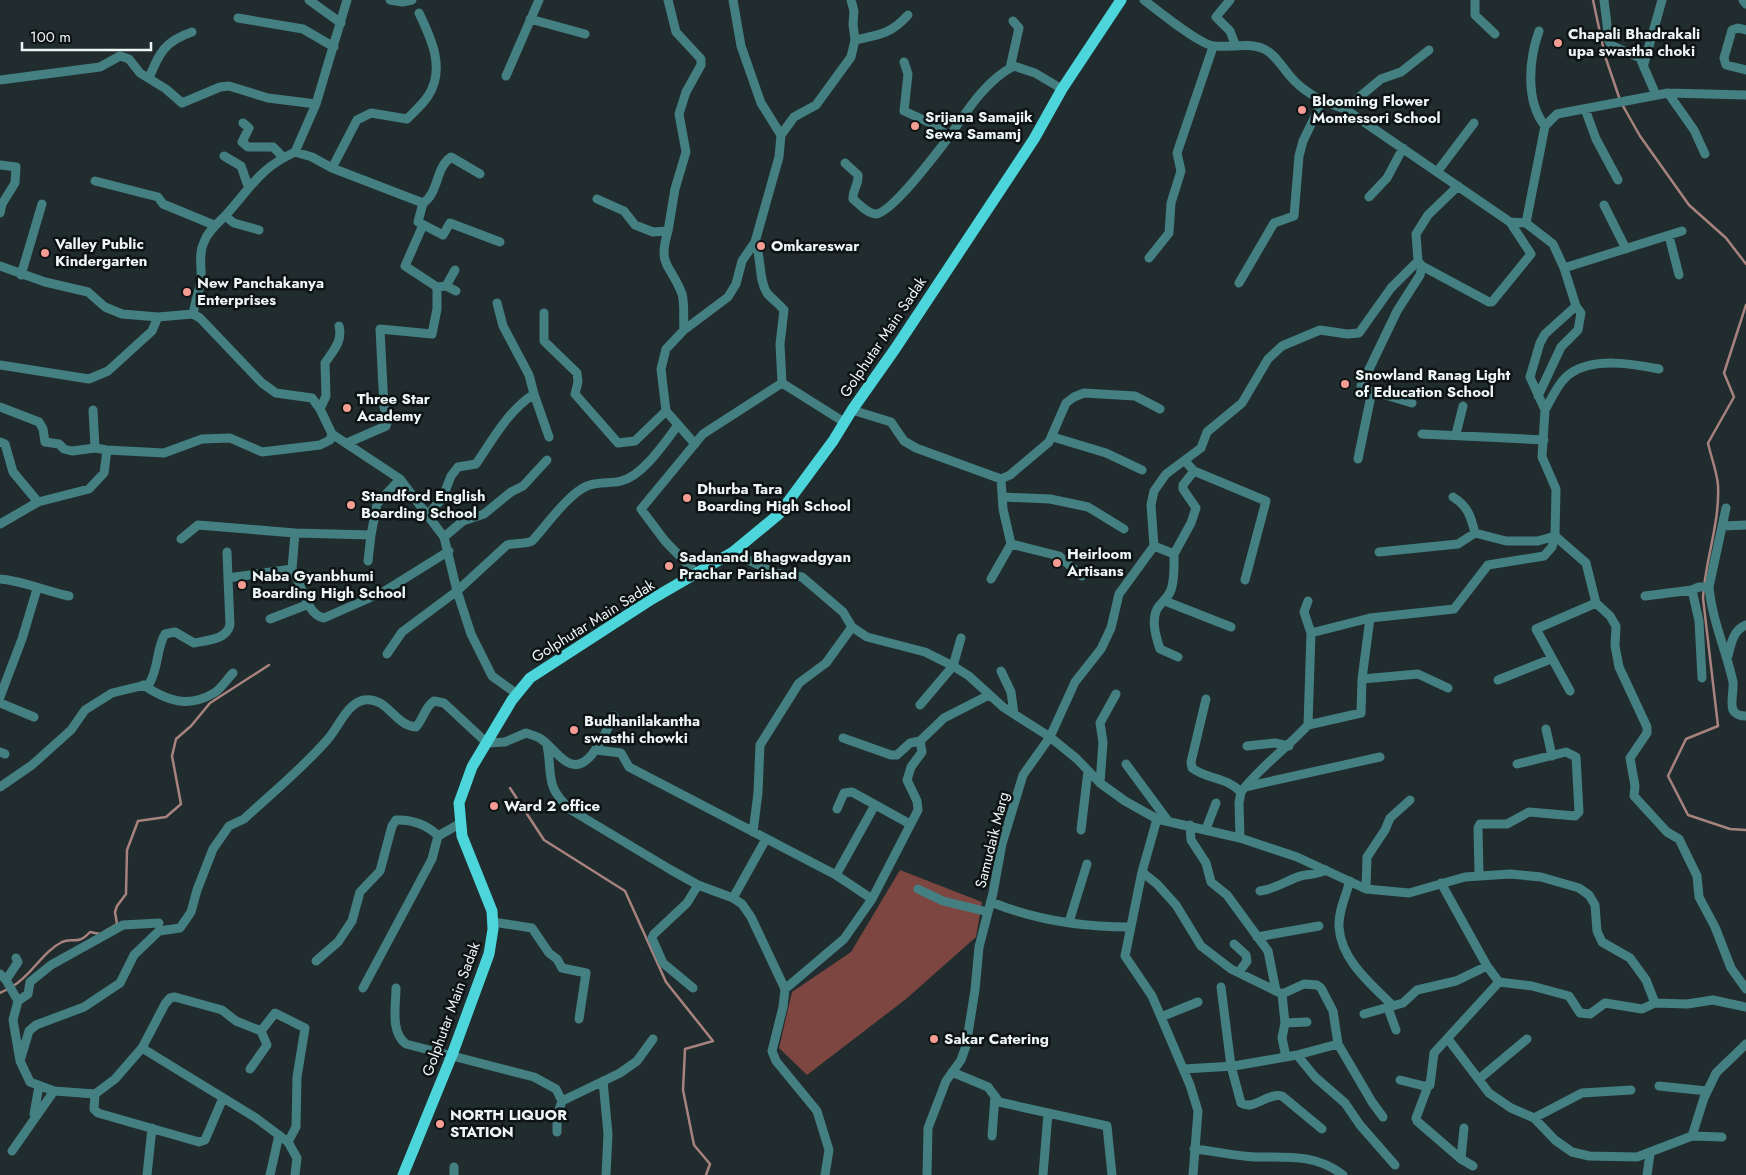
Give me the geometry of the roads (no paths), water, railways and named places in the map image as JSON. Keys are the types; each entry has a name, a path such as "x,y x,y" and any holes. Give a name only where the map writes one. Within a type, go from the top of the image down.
{"main road":[{"name":"Golphutar Main Sadak","path":"403,1175 452,1055 490,954 493,922 492,911 462,836 459,802 472,767 517,694 530,678 652,599 734,552 779,514 895,349 1034,139 1062,90 1121,0"}],"street":[{"path":"309,0 341,23"},
{"path":"192,314 200,281 203,244 214,225 225,216 248,186 263,172 295,152 316,104 347,0"},
{"path":"390,0 402,2 412,0"},
{"path":"506,76 538,0"},
{"path":"668,0 676,32 701,59 701,65 686,92 679,114 686,152 674,189 663,260 682,295 684,330"},
{"path":"733,0 741,46 761,103 781,135"},
{"path":"695,444 666,411 661,369 662,356 671,342 728,297 736,284 742,261 755,242 778,157 781,135 794,117 816,105 851,57 855,40 854,11 850,0"},
{"path":"1144,0 1173,23 1213,46 1235,44 1263,49 1278,61 1291,78 1322,102 1345,109 1510,222 1531,254 1492,302 1420,264"},
{"path":"1230,0 1216,17 1230,31 1235,44"},
{"path":"1475,0 1476,15 1495,34"},
{"path":"1604,0 1608,41 1611,45 1640,58 1656,96"},
{"path":"1644,64 1662,0"},
{"path":"1742,0 1746,4"},
{"path":"332,168 357,120 371,113 407,119 429,95 437,68 433,43 419,13"},
{"path":"855,40 885,34 898,26 908,15"},
{"path":"238,18 303,30 334,46"},
{"path":"530,19 585,34"},
{"path":"1010,68 1019,28 1012,21"},
{"path":"1746,30 1738,28 1732,30 1724,58 1726,65 1746,70"},
{"path":"1539,31 1533,56 1532,104 1537,116 1545,126"},
{"path":"149,78 159,53 180,36 192,32"},
{"path":"1149,258 1169,234 1171,203 1181,172 1177,153 1213,46"},
{"path":"1345,109 1381,79 1401,72 1429,50"},
{"path":"0,80 100,67 120,56 129,58 140,72 182,103 220,87 229,86 268,98 316,104"},
{"path":"904,62 908,74 904,111 933,124 949,137"},
{"path":"845,163 858,176 858,181 852,190 853,199 870,212 876,214 886,209 918,176 964,115 993,81 1010,68 1014,66 1035,73 1062,90"},
{"path":"1526,223 1545,126 1557,114 1668,93 1746,95"},
{"path":"1668,93 1694,130 1705,154"},
{"path":"1239,282 1274,222 1294,216 1299,156 1303,141 1322,102"},
{"path":"1584,109 1596,139 1618,180"},
{"path":"242,123 249,128 242,142 248,147 273,147 283,158"},
{"path":"1437,172 1474,123"},
{"path":"1369,197 1386,178 1403,148"},
{"path":"295,152 312,157 332,168 423,203"},
{"path":"224,156 241,166 248,186"},
{"path":"480,174 451,157 443,166 430,199 423,203 418,222 443,235 450,223 500,242"},
{"path":"0,165 16,167 15,183 2,204 0,213"},
{"path":"95,181 158,197 163,204 214,225"},
{"path":"1412,403 1361,386 1397,311 1420,275 1416,234 1428,215 1458,186"},
{"path":"597,198 624,210 635,225 653,232 668,231"},
{"path":"21,275 42,204"},
{"path":"1604,204 1626,249"},
{"path":"225,216 234,224 259,230"},
{"path":"1510,222 1526,223 1553,244 1564,268 1576,306 1581,313 1578,330 1561,347 1538,396"},
{"path":"423,225 405,266 441,287 456,291"},
{"path":"1564,268 1682,231"},
{"path":"1669,236 1679,275"},
{"path":"755,242 760,253 764,284 768,293 784,310 780,344 782,384"},
{"path":"1174,554 1154,546 1150,505 1154,490 1166,474 1201,448 1208,432 1242,403 1268,359 1282,346 1320,330 1347,334 1359,333 1391,288 1420,264"},
{"path":"0,266 21,275 88,292 105,307 122,314 158,317 192,314 200,318 262,383 276,393 312,398 320,409 332,434 400,479 444,537 449,551 457,591 471,634 492,676 517,694"},
{"path":"347,443 386,426 388,419 384,407 380,329 432,334 441,287 455,270"},
{"path":"497,304 503,326 529,375 549,437"},
{"path":"1545,410 1530,377 1540,342 1576,306"},
{"path":"544,313 544,341 577,373 578,382 575,394 618,442 636,441 666,411"},
{"path":"0,365 89,379 108,371 152,331 158,317"},
{"path":"320,409 326,396 325,363 336,348 341,335 339,326"},
{"path":"1311,633 1370,618 1454,609 1488,565 1544,556 1552,547 1555,536 1557,497 1556,489 1542,457 1545,410 1560,384 1572,372 1600,364 1632,364 1659,369"},
{"path":"782,384 844,422"},
{"path":"697,574 665,541 641,509 703,434 782,384"},
{"path":"1358,459 1372,391"},
{"path":"852,410 891,422 904,441 916,448 1001,479 1010,476 1053,436 1066,403 1084,393 1135,396 1148,401 1160,409"},
{"path":"427,514 442,499 450,476 458,467 476,464 500,426 521,402 534,394"},
{"path":"1456,434 1463,406"},
{"path":"0,407 39,422 43,429 45,442 59,444 64,450 72,451 95,448 164,453 202,439 230,438 262,452 320,445 330,440 332,434"},
{"path":"93,410 95,448"},
{"path":"387,654 402,632 457,591 507,545 514,543 526,544 532,541 574,495 586,486 622,481 633,475 655,454 678,424"},
{"path":"1422,434 1456,434 1544,440"},
{"path":"1053,436 1106,453 1142,470"},
{"path":"0,442 5,444 16,477 38,502"},
{"path":"0,524 38,502 89,489 104,473 108,450"},
{"path":"444,537 463,521 484,514 511,492 523,486 547,460"},
{"path":"1185,461 1194,471 1266,501 1245,580"},
{"path":"1178,657 1160,648 1156,635 1154,616 1158,607 1166,601 1174,579 1174,554 1191,523 1196,508 1183,489 1183,485 1194,471"},
{"path":"368,561 377,504 400,479"},
{"path":"991,579 1011,544 1002,497 1001,479"},
{"path":"1002,497 1050,499 1088,507 1124,529"},
{"path":"1453,497 1463,503 1470,514 1475,533"},
{"path":"1702,678 1699,621 1701,588 1722,526 1726,508"},
{"path":"1722,526 1746,525"},
{"path":"181,539 198,526 295,533 371,535"},
{"path":"295,533 294,572 309,604 318,617 324,618 383,592 449,551"},
{"path":"1378,552 1458,544 1475,533 1506,541 1538,541 1555,536"},
{"path":"1555,536 1586,563 1596,603 1610,616 1616,626 1619,667 1646,726 1647,733 1630,758 1635,786 1634,796 1668,832 1678,839 1697,876 1699,898 1715,927 1731,968 1746,990"},
{"path":"1011,544 1059,556 1082,576"},
{"name":"Samudaik Marg","path":"927,1175 928,1128 952,1072 961,1060 966,1046 975,990 979,947 991,902 1002,844 1023,775 1050,737 1075,682 1101,649 1111,628 1120,594 1154,546"},
{"path":"0,787 32,765 64,736 85,710 112,693 149,684 155,674 160,642 165,634 175,632 194,643 222,637 228,632 230,625 228,552"},
{"path":"734,552 774,572 802,577 843,612 852,627 867,637 925,652 953,666 1014,714 1050,737 1077,759 1100,783 1125,801 1158,819 1240,838 1326,870 1366,889 1409,893 1441,883 1479,875 1510,874 1541,877 1579,888 1589,895 1595,905 1597,931 1602,942 1630,958 1646,980 1655,1003"},
{"path":"228,578 294,572 330,578"},
{"path":"0,579 21,580 37,589 69,596"},
{"path":"1645,596 1701,588"},
{"path":"1701,588 1711,609 1728,657 1734,688 1732,708 1736,713 1746,716"},
{"path":"0,697 22,639 37,589"},
{"path":"1166,601 1230,627"},
{"path":"1308,601 1304,612 1311,633 1308,725"},
{"path":"1570,691 1536,631 1537,627 1596,603"},
{"path":"270,619 309,604"},
{"path":"1240,838 1239,803 1243,790 1274,756 1289,746 1308,725 1361,713 1362,679 1370,618"},
{"path":"1728,657 1734,636 1740,628 1746,625"},
{"path":"753,832 758,792 760,745 798,683 826,662 852,627"},
{"path":"920,705 953,666 961,638"},
{"path":"1498,680 1551,659"},
{"path":"1001,670 1011,692 1014,714"},
{"path":"143,686 163,698 189,702 215,693 233,673"},
{"path":"1362,679 1418,674 1448,688"},
{"path":"1100,783 1103,742 1100,723 1116,694"},
{"path":"843,738 891,755 897,755 910,743 920,741 944,718 989,695"},
{"path":"1206,699 1191,762 1192,768 1226,780 1243,790 1380,758"},
{"path":"20,1061 29,1031 36,1025 84,1007 120,984 134,955 159,931 180,928 191,912 197,890 213,850 229,826 244,819 329,739 352,706 364,700 379,701 407,727 416,727 422,720 426,707 434,701 444,703 487,743 505,742 526,733 541,738 568,763 586,761 596,750 614,716"},
{"path":"0,703 34,717"},
{"path":"1546,729 1552,756"},
{"path":"785,989 844,939 872,899 918,810 917,801 907,780 911,768 922,752 920,741"},
{"path":"1247,746 1275,743 1289,746"},
{"path":"547,745 550,781 559,799 588,822 698,885 733,898 742,904 751,917 785,989 783,1007 772,1051 776,1061 817,1111 829,1150 825,1175"},
{"path":"596,750 621,753 629,767 836,875 872,899"},
{"path":"1479,875 1478,828 1480,824 1507,824 1529,812 1578,815 1579,780 1576,757 1566,752 1517,764"},
{"path":"1126,764 1168,821"},
{"path":"1081,830 1088,771"},
{"path":"837,809 844,793 856,793 910,824"},
{"path":"1366,889 1367,857 1385,830 1390,818 1410,800"},
{"path":"1206,829 1216,803"},
{"path":"836,875 875,805"},
{"path":"1158,819 1142,872 1130,927 1126,960 1152,996 1184,1069 1198,1110 1193,1175"},
{"path":"316,961 338,942 352,922 360,892 380,871 392,826 396,820 422,825 431,829 438,836"},
{"path":"363,988 432,859 438,836 461,824"},
{"path":"1190,825 1191,840 1206,863 1211,882 1227,896 1271,960 1285,1023 1282,1038 1286,1057"},
{"path":"733,898 766,839"},
{"path":"1069,922 1087,864"},
{"path":"1260,891 1285,884 1295,878 1319,874 1326,870"},
{"path":"1142,872 1158,884 1176,905 1201,946 1239,972 1279,992 1304,984 1317,985 1321,988 1333,1011 1338,1044 1372,1102 1383,1116"},
{"path":"1350,881 1339,926 1342,944 1350,961 1390,1007 1396,1030"},
{"path":"1441,883 1487,966 1499,982 1532,986 1569,996 1580,1012 1590,1014 1605,1003 1642,1009 1655,1003 1686,1004 1713,1000 1746,1007"},
{"path":"693,988 663,962 652,938 687,904 698,885"},
{"path":"918,889 943,901 988,912"},
{"path":"991,902 1022,915 1069,922 1088,927 1130,927"},
{"path":"493,922 532,928 549,953 558,958 562,968 586,973 579,1019"},
{"path":"159,923 123,925 51,965 30,982 28,994 18,1001 13,1020 20,1061 30,1082 54,1091 95,1094 115,1079 142,1048 165,1004 170,998 175,997 222,1010 236,1020 261,1031 267,1044 250,1069"},
{"path":"1257,937 1320,926"},
{"path":"1234,944 1246,955 1246,960 1239,972"},
{"path":"16,958 18,962 4,979 18,1001"},
{"path":"1364,1014 1403,1003 1417,990 1456,981 1487,966"},
{"path":"1473,1166 1461,1159 1417,1121 1416,1118 1428,1086 1434,1054 1499,982"},
{"path":"1221,987 1231,1066 1243,1105 1250,1106 1274,1095 1282,1096 1322,1129"},
{"path":"396,988 396,1030 399,1039 406,1044 534,1077 556,1089 562,1101 557,1116 557,1132"},
{"path":"1160,1017 1198,1002"},
{"path":"261,1031 275,1013 305,1028 297,1077 296,1127 288,1142"},
{"path":"1285,1023 1307,1022"},
{"path":"562,1101 638,1062 654,1038"},
{"path":"1448,1038 1489,1093 1534,1118 1555,1140 1572,1152 1589,1156 1637,1157 1650,1154 1692,1136 1722,1137"},
{"path":"1479,1079 1527,1039"},
{"path":"1184,1069 1231,1066 1297,1055 1338,1044"},
{"path":"1692,1136 1707,1091 1716,1073 1746,1044"},
{"path":"142,1048 256,1118 288,1142 296,1158 294,1175"},
{"path":"1297,1055 1315,1077 1346,1103 1360,1125 1395,1165"},
{"path":"952,1072 988,1087 999,1102 1107,1126 1112,1175"},
{"path":"1400,1080 1428,1086"},
{"path":"603,1081 608,1134 606,1175"},
{"path":"33,1122 39,1086"},
{"path":"1659,1086 1707,1091"},
{"path":"1534,1118 1582,1093 1632,1090"},
{"path":"12,1151 54,1091"},
{"path":"95,1094 94,1109 98,1113 202,1142 223,1098"},
{"path":"992,1136 994,1095"},
{"path":"1043,1175 1048,1113"},
{"path":"148,1175 152,1128"},
{"path":"1461,1159 1464,1128"},
{"path":"270,1175 279,1136"},
{"path":"1194,1149 1255,1157 1279,1155 1320,1161 1328,1164 1343,1175"},
{"path":"1647,1175 1650,1166 1650,1154"},
{"path":"1326,1175 1328,1164"}],"waterway":[{"path":"1593,0 1605,56 1619,97"},
{"path":"1623,106 1640,136 1689,205 1726,238 1746,264"},
{"path":"1746,305 1724,373 1734,397 1708,443 1718,485 1718,499 1703,598 1718,726 1686,739 1668,776 1688,815 1730,829 1746,830"},
{"path":"13,986 26,976 55,946 69,940 82,939 90,932 100,934 117,924 115,912 126,894 127,850 138,821 166,817 181,804 172,756 176,739 191,726 210,703 269,665"},
{"path":"510,788 544,840 625,891 666,982 713,1041 685,1049 683,1090 694,1145 710,1164 706,1175"},
{"path":"0,993 8,989"}],"place":[{"name":"Chapali Bhadrakali upa swastha choki","path":"1558,43"},
{"name":"Blooming Flower Montessori School","path":"1302,110"},
{"name":"Srijana Samajik Sewa Samamj","path":"915,126"},
{"name":"Omkareswar","path":"761,246"},
{"name":"Valley Public Kindergarten","path":"45,253"},
{"name":"New Panchakanya Enterprises","path":"187,292"},
{"name":"Snowland Ranag Light of Education School","path":"1345,384"},
{"name":"Three Star Academy","path":"347,408"},
{"name":"Dhurba Tara Boarding High School","path":"687,498"},
{"name":"Standford English Boarding School","path":"351,505"},
{"name":"Heirloom Artisans","path":"1057,563"},
{"name":"Sadanand Bhagwadgyan Prachar Parishad","path":"669,566"},
{"name":"Naba Gyanbhumi Boarding High School","path":"242,585"},
{"name":"Budhanilakantha swasthi chowki","path":"574,730"},
{"name":"Ward 2 office","path":"494,806"},
{"name":"Sakar Catering","path":"934,1039"},
{"name":"NORTH LIQUOR STATION","path":"440,1124"}]}
